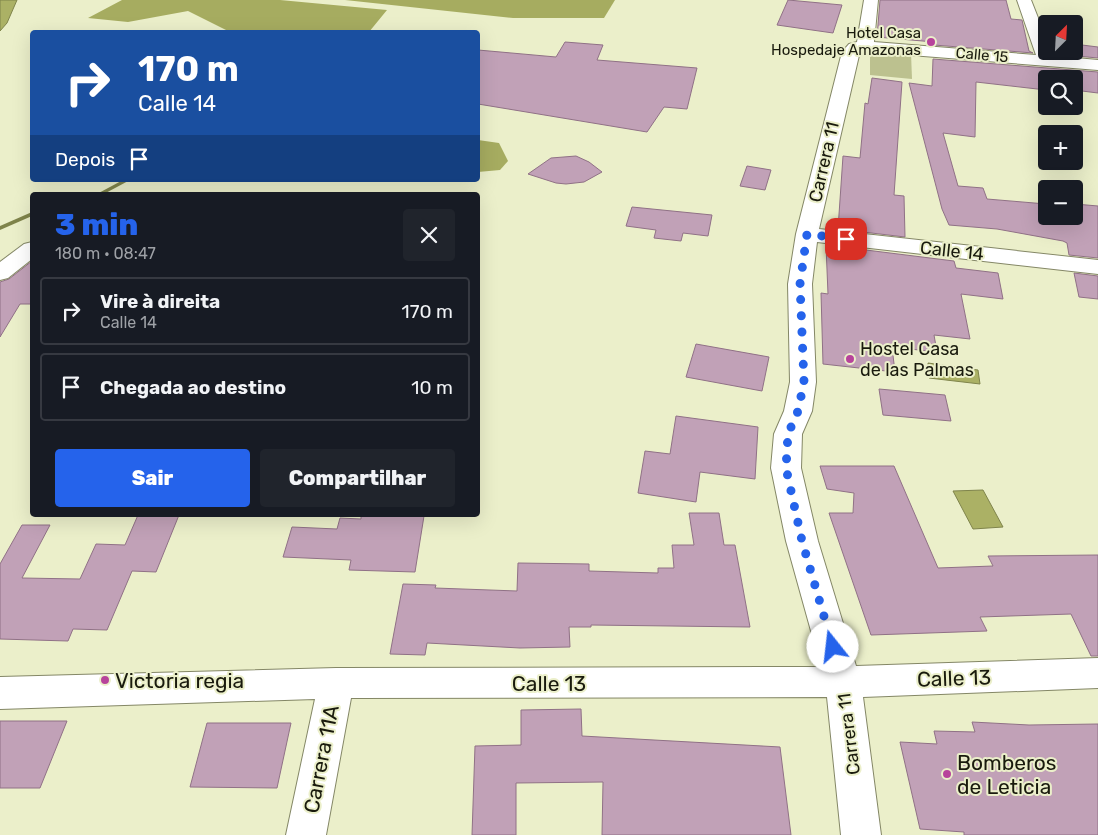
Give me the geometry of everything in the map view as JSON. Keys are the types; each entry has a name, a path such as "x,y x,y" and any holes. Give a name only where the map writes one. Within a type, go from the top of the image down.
{"street":[{"path":"865,46 870,0"},
{"path":"1024,0 1047,61"},
{"name":"Calle 15","path":"865,46 1098,65"},
{"name":"Carrera 11","path":"861,835 843,682 802,541 786,468 788,434 798,411 804,382 800,284 807,234 850,52 855,47 865,46"},
{"name":"Calle 14","path":"807,234 1098,267"},
{"path":"0,273 30,251"},
{"name":"Calle 13","path":"0,694 336,683 843,682 1098,674"},
{"name":"Carrera 11A","path":"306,835 336,683"}],"shaded area":[{"path":"0,0 17,0 7,23 0,31"},
{"path":"122,0 280,0 387,10 371,30 226,30 188,11 128,22 88,18"},
{"path":"345,0 615,0 604,18 513,18"},
{"path":"870,49 911,53 912,79 870,75"},
{"path":"480,140 499,143 508,161 500,170 480,172"},
{"path":"928,363 978,370 980,384 929,378"},
{"path":"983,490 1003,527 973,529 953,491"}],"building":[{"path":"788,0 842,5 833,33 777,25"},
{"path":"880,0 1006,0 1011,19 1022,20 1029,51 1033,53 934,45 934,42 877,37"},
{"path":"565,42 603,45 597,60 697,68 687,109 664,107 647,132 480,104 480,50 556,57"},
{"path":"1083,45 1098,47 1098,58 1083,57"},
{"path":"933,59 1073,70 1038,70 1038,89 976,82 975,137 943,133 958,186 983,188 987,199 1038,203 1038,225 1083,225 1083,205 1098,206 1098,258 1069,255 1067,243 1063,241 997,229 949,225 942,209 909,83 932,86"},
{"path":"1083,71 1098,72 1098,93 1083,91"},
{"path":"872,78 902,82 894,195 904,196 905,237 838,229 843,156 860,158 865,103 868,104"},
{"path":"576,156 589,162 602,172 584,182 566,184 556,183 528,174 551,158"},
{"path":"747,166 771,170 765,190 740,186"},
{"path":"632,207 712,215 708,236 683,233 681,241 654,238 656,230 626,226"},
{"path":"826,245 954,261 956,268 998,273 1003,299 961,294 970,339 934,335 937,352 892,347 895,372 823,364 821,293 828,294"},
{"path":"30,263 30,304 20,304 0,337 0,282 9,279"},
{"path":"1074,273 1098,276 1098,299 1079,297"},
{"path":"696,344 769,357 762,391 686,377"},
{"path":"879,389 945,395 951,421 883,415"},
{"path":"676,416 758,427 755,479 700,472 696,502 638,493 645,451 670,454"},
{"path":"820,466 894,466 938,568 993,566 988,556 1098,555 1098,656 1091,656 1071,614 980,617 987,631 871,635 829,513 853,513 854,493 827,489"},
{"path":"689,513 719,513 724,545 735,545 750,627 591,625 591,627 569,627 570,647 520,648 427,643 425,655 390,654 403,584 436,585 435,588 517,591 518,563 589,564 589,571 658,573 658,568 674,568 672,545 694,545"},
{"path":"137,517 178,517 156,572 132,571 107,630 73,629 68,641 0,639 0,564 22,525 50,525 22,578 80,579 96,544 125,545"},
{"path":"361,517 424,517 415,572 349,570 351,560 283,557 292,527 337,529 340,518 361,519"},
{"path":"581,709 582,736 780,747 791,835 602,835 603,782 516,783 516,835 472,835 475,746 521,745 521,710"},
{"path":"0,721 67,721 40,788 0,788"},
{"path":"972,722 1029,725 1098,724 1098,835 964,835 964,832 920,829 900,742 937,744 934,731 975,732"},
{"path":"207,723 291,723 277,788 190,787"}],"waterway":[{"path":"104,192 123,182"},
{"path":"0,228 30,215"}],"place":[{"name":"Hotel Casa Hospedaje Amazonas","path":"931,42"},
{"name":"Hostel Casa de las Palmas","path":"850,359"},
{"name":"Victoria regia","path":"105,680"},
{"name":"Bomberos de Leticia","path":"947,774"}],"route":[{"path":"833,647 802,541 786,468 788,434 798,411 804,382 800,284 807,234 846,239"}]}
